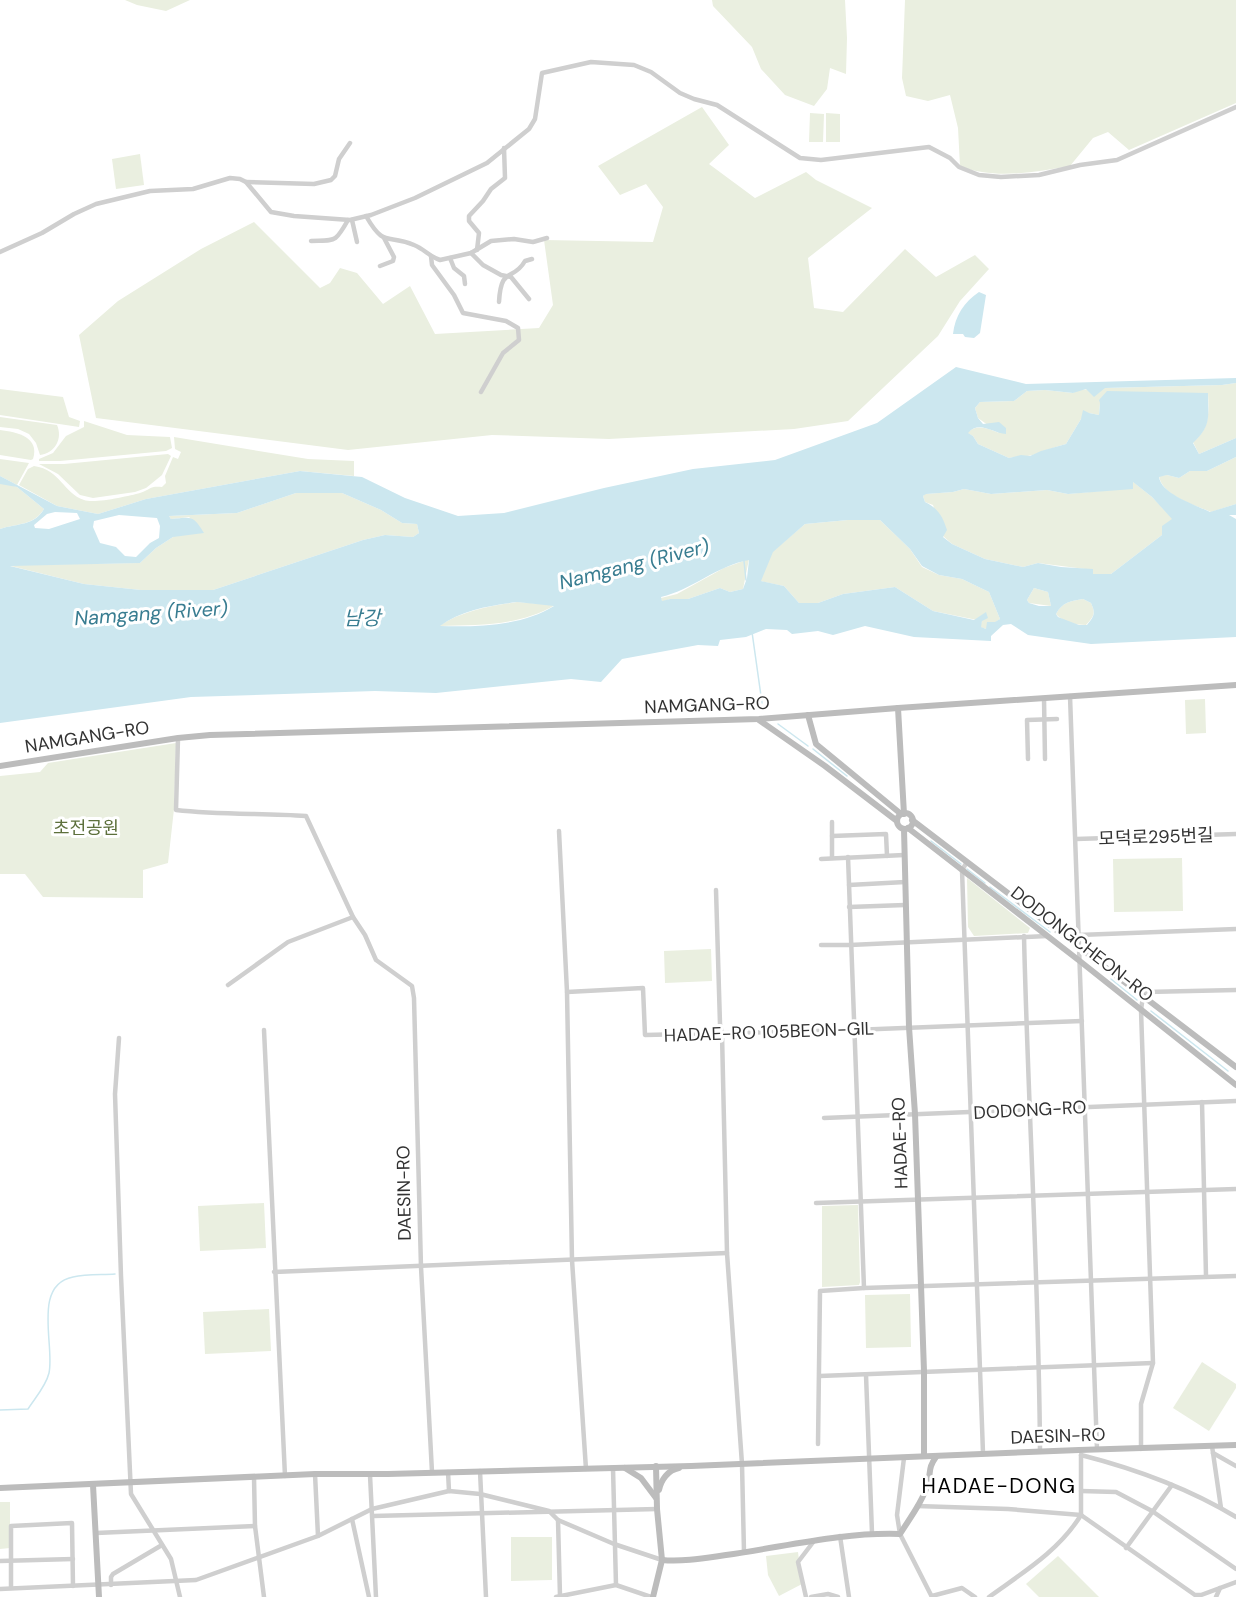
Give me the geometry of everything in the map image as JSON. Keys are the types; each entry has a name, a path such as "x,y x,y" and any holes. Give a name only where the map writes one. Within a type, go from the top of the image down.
{"street":[{"path":"0,252 96,204 150,191 193,189 231,178 246,182 271,212 350,220 366,216 415,198 487,163 532,125 542,73 591,62 634,65 645,69 680,93 717,105 800,158 821,160 929,147 950,158 959,167 979,175 1001,177 1040,175 1080,165 1117,160 1236,107"},
{"path":"246,182 314,184 331,180 335,176 339,159 350,143"},
{"path":"477,250 479,233 470,222 469,216 491,189 505,178 504,148"},
{"path":"366,216 384,238 394,257 393,261 380,266"},
{"path":"310,241 335,240 350,220"},
{"path":"350,220 357,242"},
{"path":"384,238 410,243 440,260 471,253 491,241 514,239 533,242 548,238"},
{"path":"471,253 483,265 512,279 529,299"},
{"path":"431,256 430,263 454,295 463,313 506,321 518,328 519,340 503,353 481,392"},
{"path":"450,258 454,268 464,276 465,284"},
{"path":"500,302 501,284 505,276 522,267 525,261 532,259"},
{"name":"NAMGANG-RO","path":"0,765 178,738 759,719 1236,685"},
{"path":"1070,696 1081,962 1084,1107 1096,1365 1097,1449"},
{"path":"1044,698 1046,759"},
{"path":"897,821 903,814 898,708"},
{"path":"759,719 897,821 898,826 906,829 912,825 908,814 903,814 820,748 814,741 808,715"},
{"path":"1028,759 1027,720 1057,719"},
{"path":"178,738 176,810 210,814 306,816 353,917 288,942 228,986"},
{"path":"812,756 810,748 815,746 820,748"},
{"name":"DODONGCHEON-RO","path":"912,820 1236,1067"},
{"path":"832,822 832,858"},
{"name":"DODONGCHEON-RO","path":"906,829 1062,947 1236,1085"},
{"name":"HADAE-RO","path":"906,829 904,855 906,942 915,1114 924,1371 924,1456"},
{"path":"559,831 567,992 572,1260 585,1468"},
{"path":"832,836 885,833 887,856"},
{"name":"모덕로295번길","path":"1076,839 1236,834"},
{"path":"821,859 904,855"},
{"path":"848,857 864,1288"},
{"path":"967,862 962,870 983,1453"},
{"path":"849,885 905,882"},
{"path":"989,891 988,884 995,883"},
{"path":"716,890 727,1253 742,1464 744,1552"},
{"path":"849,907 905,905"},
{"name":"DAESIN-RO","path":"353,917 376,960 412,986 414,998 421,1267 432,1472"},
{"path":"1079,935 1236,929"},
{"path":"1024,936 1028,1109 1040,1367 1040,1451"},
{"path":"821,945 1047,936"},
{"path":"1062,947 1067,946 1067,938"},
{"name":"HADAE-RO 105BEON-GIL","path":"567,992 643,988 645,1035 1082,1021"},
{"path":"1141,1449 1141,1404 1153,1363 1143,1105 1141,1010 1143,996 1146,992 1236,990"},
{"path":"264,1030 285,1476"},
{"path":"119,1038 115,1094 120,1276 131,1494 171,1560 180,1597"},
{"name":"DODONG-RO","path":"824,1118 1236,1101"},
{"path":"1202,1102 1206,1276"},
{"path":"816,1203 1236,1189"},
{"path":"274,1272 727,1253"},
{"path":"818,1444 820,1291 920,1285 1236,1276"},
{"path":"820,1376 1153,1363"},
{"path":"866,1375 872,1533"},
{"name":"DAESIN-RO","path":"0,1488 315,1474 370,1475 868,1460 983,1453 1080,1452 1097,1449 1213,1450 1236,1445"},
{"path":"1213,1450 1236,1466"},
{"path":"1213,1450 1221,1508"},
{"path":"989,1597 1061,1542 1071,1531 1081,1515 1080,1452 1172,1485 1236,1517"},
{"path":"900,1534 917,1506 927,1483 929,1467 936,1457"},
{"path":"904,1458 897,1515 900,1534 932,1597 962,1588 975,1597"},
{"path":"558,1520 558,1597 616,1585 652,1597 662,1560 656,1466"},
{"path":"657,1499 660,1484 666,1475 674,1469 691,1466"},
{"path":"613,1468 616,1585"},
{"path":"624,1468 641,1478 657,1499"},
{"path":"480,1471 486,1597"},
{"path":"448,1472 449,1491"},
{"path":"315,1474 318,1536"},
{"path":"370,1475 376,1597"},
{"path":"254,1477 255,1526 264,1597"},
{"path":"93,1485 99,1597"},
{"path":"1126,1548 1172,1485"},
{"path":"0,1589 196,1580 318,1536 372,1509 449,1491 480,1494 549,1511 558,1520 615,1545 662,1560 676,1562 840,1536 872,1533 900,1534"},
{"path":"1081,1491 1116,1492 1152,1511 1236,1569"},
{"path":"917,1506 1008,1509 1081,1515 1196,1595 1201,1596 1236,1582"},
{"path":"373,1516 657,1509"},
{"path":"352,1519 369,1597"},
{"path":"11,1588 11,1526 72,1523 73,1586"},
{"path":"96,1533 255,1526"},
{"path":"840,1536 849,1597"},
{"path":"806,1597 798,1562 814,1540"},
{"path":"111,1585 113,1574 162,1545"},
{"path":"0,1561 73,1559"},
{"path":"1216,1597 1220,1588"},
{"path":"811,1597 828,1594 838,1597"}],"green space":[{"path":"125,0 190,0 166,11"},
{"path":"712,0 845,0 846,74 830,68 827,89 814,106 785,95 761,69 752,47 713,6"},
{"path":"905,0 1236,0 1236,103 1129,150 1108,132 1093,138 1070,166 1001,174 960,166 958,128 950,95 928,101 906,96 902,78"},
{"path":"702,107 729,145 709,164 755,198 806,172 816,180 872,208 808,258 814,308 843,312 905,249 936,277 975,255 989,269 960,301 938,336 848,421 794,429 609,439 492,435 348,450 96,418 79,335 118,301 201,249 254,222 320,288 330,283 340,268 357,273 383,304 410,286 435,334 539,328 553,305 544,240 653,242 663,207 646,184 620,195 598,166"},
{"path":"810,113 824,114 823,142 809,142"},
{"path":"826,113 840,114 840,142 826,142"},
{"path":"140,154 144,185 116,189 112,159"},
{"path":"1236,383 1236,438 1199,454 1193,442 1203,432 1205,426 1208,414 1208,393 1100,403 1099,415 1089,413 1081,419 1066,444 1030,456 1009,458 978,444 973,436 967,433 979,428 999,433 978,418 975,408 980,402 1014,401 1027,391 1073,393 1078,390 1105,388"},
{"path":"0,389 63,397 69,417 80,421 79,427 0,415"},
{"path":"0,417 57,425 58,440 54,448 40,455 36,443 29,434 18,429 0,427"},
{"path":"84,421 127,435 170,437 172,448 166,451 39,461 53,453 66,436 84,427"},
{"path":"0,430 26,437 33,445 33,459 0,455"},
{"path":"174,437 308,459 354,461 354,476 300,471 146,499 98,514 57,506 19,485 28,469 34,466 50,472 77,497 89,501 120,498 152,487 162,487 166,483 165,476 173,457 178,459 181,452 175,449"},
{"path":"168,454 171,456 162,475 146,488 135,492 93,498 80,495 58,474 39,464 64,464"},
{"path":"1236,457 1236,504 1211,512 1188,503 1166,489 1161,483 1159,476 1179,478 1190,471 1207,471"},
{"path":"0,459 29,463 17,485 0,476"},
{"path":"1132,481 1152,497 1173,519 1162,535 1111,574 1092,574 1093,570 1038,563 1023,567 985,559 952,544 943,536 933,505 925,502 923,496 964,489 991,494 1047,490 1068,494 1133,488"},
{"path":"0,484 17,487 44,509 30,521 0,529"},
{"path":"296,493 342,493 381,510 402,523 417,524 419,533 413,537 385,535 363,540 213,590 141,590 84,584 7,565 140,563 156,548 173,537 190,517 171,519 169,516 237,513"},
{"path":"880,520 910,549 922,567 939,575 962,579 989,592 1000,619 986,629 980,627 982,621 933,611 895,587 843,594 818,603 799,603 784,586 760,581 772,552 805,524"},
{"path":"749,559 743,589 730,592 720,588 688,599 670,599 662,602 661,598 677,594 724,568"},
{"path":"1034,588 1048,592 1051,606 1029,603 1027,600"},
{"path":"1083,599 1091,603 1094,612 1086,625 1074,624 1056,614 1071,601"},
{"path":"517,602 555,605 513,621 439,626 467,613"},
{"path":"1205,699 1206,733 1186,734 1185,700"},
{"name":"초전공원","path":"176,743 174,809 168,863 143,870 143,898 43,897 25,874 0,874 0,776 40,772 48,763"},
{"path":"1182,858 1183,911 1114,912 1113,859"},
{"path":"967,878 1030,928 1028,933 974,936 968,927"},
{"path":"711,949 712,981 665,983 664,951"},
{"path":"264,1203 266,1248 200,1251 198,1206"},
{"path":"858,1205 859,1285 822,1287 822,1206"},
{"path":"910,1294 911,1347 866,1348 865,1295"},
{"path":"269,1309 271,1351 205,1354 203,1312"},
{"path":"1202,1362 1236,1384 1236,1388 1209,1431 1173,1408"},
{"path":"0,1502 10,1502 10,1548 0,1549"},
{"path":"511,1537 552,1537 552,1580 511,1581"},
{"path":"798,1552 802,1584 779,1596 768,1575 766,1556"},
{"path":"1058,1556 1099,1597 1039,1597 1026,1584"}],"water":[{"path":"979,292 986,295 980,333 974,338 965,337 963,334 953,334 961,310"},
{"path":"956,367 1026,384 1236,378 1236,383 1222,385 1105,388 1094,397 1086,389 1073,393 1027,391 1014,401 980,402 975,408 983,424 999,422 1006,428 1006,434 981,427 972,429 968,433 978,444 1009,458 1021,455 1030,456 1066,444 1081,419 1083,410 1099,415 1099,400 1107,391 1208,393 1208,420 1203,431 1193,443 1199,454 1236,438 1236,457 1207,471 1190,471 1179,478 1167,475 1159,477 1161,483 1172,494 1210,512 1236,504 1236,515 1229,515 1236,519 1236,637 1091,644 1028,635 1011,624 1003,625 991,636 991,641 914,637 865,626 833,635 818,631 792,634 787,630 766,629 746,637 720,640 718,646 698,645 622,659 601,682 571,679 436,693 375,691 191,697 0,723 0,529 30,521 44,509 17,487 0,484 0,476 57,506 98,514 146,499 300,471 362,477 405,498 458,516 504,513 693,469 775,460 877,423","holes":["1133,482 1152,497 1172,519 1162,526 1162,535 1111,574 1093,574 1093,569 1038,563 1023,567 985,559 952,544 943,537 947,530 942,517 937,510 925,502 923,496 964,489 991,494 1047,490 1068,494 1133,489","296,493 342,493 381,510 402,523 417,524 419,533 413,537 385,535 363,540 213,590 141,590 84,584 10,566 140,563 156,548 173,537 204,533 191,518 171,519 169,516 237,513","55,512 77,513 80,519 49,529 35,528 34,525 47,514","119,515 157,518 160,526 159,538 150,543 136,557 125,556 116,547 100,543 93,527 94,521","880,520 910,549 922,566 939,575 962,579 989,592 1000,619 987,622 986,629 981,627 982,621 988,618 986,612 974,620 933,611 895,587 843,594 818,603 799,603 784,586 761,581 773,552 805,524","749,560 743,589 730,592 720,588 688,599 662,601 661,597 672,594 727,567","1034,588 1048,592 1051,606 1029,603 1027,600","1083,599 1091,603 1094,615 1087,625 1079,625 1058,617 1056,614 1058,610 1071,601","517,602 554,606 528,618 499,624 440,626 457,616 487,607"]}],"waterway":[{"path":"744,561 746,580"},
{"path":"752,632 762,703"},
{"path":"778,724 808,746"},
{"path":"813,749 847,776"},
{"path":"931,841 961,864"},
{"path":"967,869 985,883"},
{"path":"990,887 1050,932"},
{"path":"1111,979 1137,1000"},
{"path":"1151,1011 1228,1071"},
{"path":"0,1410 28,1409 45,1383 50,1361 49,1304 60,1282 78,1276 115,1274"}],"district":[{"name":"HADAE-DONG","path":"999,1486"}],"water label":[{"name":"Namgang (River)","path":"634,564"},
{"name":"Namgang (River)","path":"151,613"},
{"name":"남강","path":"362,618"}]}
